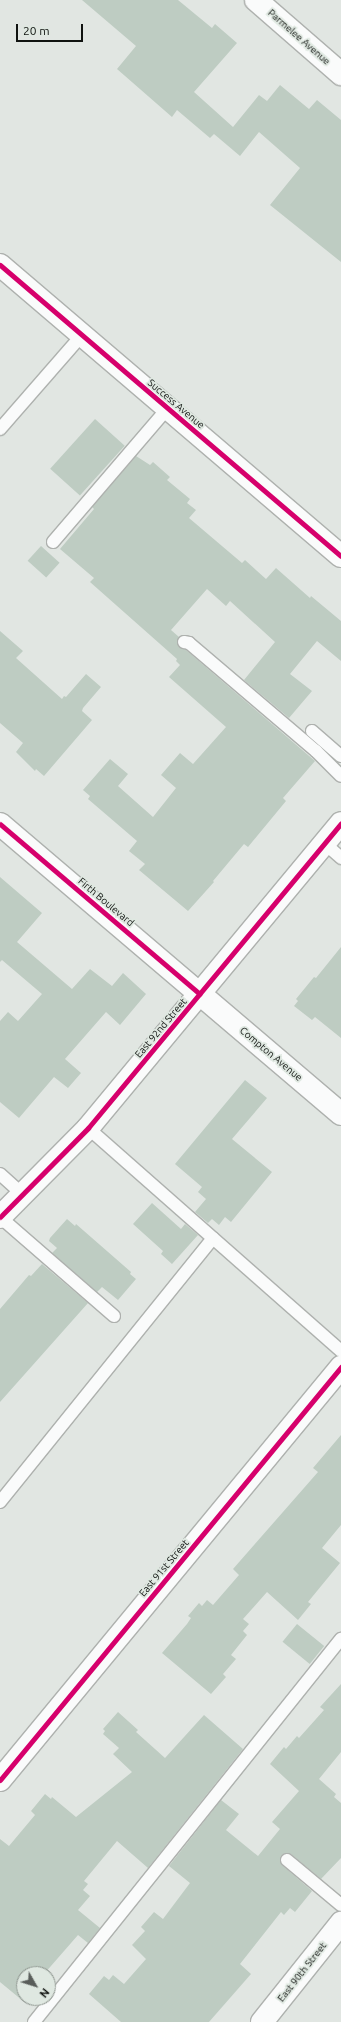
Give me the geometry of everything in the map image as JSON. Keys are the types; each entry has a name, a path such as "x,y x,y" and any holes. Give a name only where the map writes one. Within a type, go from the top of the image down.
{"street":[{"name":"Parmelee Avenue","path":"256,0 341,74"},
{"name":"Success Avenue","path":"0,265 341,556"},
{"name":"East 92nd Street","path":"0,1217 88,1128 341,823"},
{"name":"Firth Boulevard","path":"0,824 200,994"},
{"name":"Compton Avenue","path":"200,994 341,1114"},
{"name":"East 91st Street","path":"0,1780 341,1367"},
{"name":"East 90th Street","path":"262,2022 341,1923"}],"lane":[{"path":"0,429 82,335"},
{"path":"53,542 167,409"},
{"path":"184,642 189,642 316,751 341,776"},
{"path":"312,731 341,756"},
{"path":"324,843 341,858"},
{"path":"88,1128 341,1351"},
{"path":"0,1174 23,1194"},
{"path":"0,1217 114,1316"},
{"path":"0,1502 213,1238"},
{"path":"34,2022 341,1639"},
{"path":"287,1860 341,1905"}],"building":[{"path":"82,0 178,0 212,28 215,24 237,43 194,92 233,127 259,95 267,101 280,85 309,109 317,100 341,120 341,262 270,205 300,168 259,132 240,156 214,134 210,138 177,110 172,117 117,69 136,46"},
{"path":"95,419 125,446 80,496 50,469"},
{"path":"136,456 150,465 153,462 170,477 167,480 190,499 187,503 196,510 189,518 242,563 245,560 266,579 276,568 310,598 311,596 341,621 341,661 317,641 290,674 312,691 289,718 244,680 275,642 230,601 226,606 207,589 171,630 179,637 177,641 179,647 186,650 315,761 283,798 286,801 248,847 244,844 213,881 214,882 188,911 139,870 145,864 129,851 137,841 88,799 90,796 83,790 110,759 128,774 118,786 153,817 176,788 161,775 180,753 193,764 226,727 169,677 180,665 176,661 177,659 90,582 94,578 60,549 94,509 92,507"},
{"path":"41,546 60,563 46,578 28,561"},
{"path":"0,631 23,651 16,658 62,699 64,696 66,697 86,674 101,687 82,711 92,720 44,776 36,769 35,771 16,752 23,743 0,723"},
{"path":"0,877 42,913 17,942 72,989 90,969 112,986 123,973 146,994 120,1025 106,1012 65,1059 81,1073 68,1088 54,1077 19,1118 0,1102 0,1021 8,1012 18,1021 42,994 2,960 0,962"},
{"path":"341,947 341,1038 315,1017 312,1020 294,1006 298,1001 296,999 314,977 316,978"},
{"path":"245,1080 267,1098 232,1139 272,1172 231,1222 225,1217 219,1225 212,1219 208,1223 195,1212 206,1199 198,1192 202,1187 175,1164"},
{"path":"152,1203 181,1229 185,1224 198,1235 172,1264 161,1254 163,1251 133,1224"},
{"path":"67,1219 75,1226 76,1224 131,1272 130,1274 136,1279 118,1300 102,1287 97,1292 52,1253 57,1248 49,1241 50,1238"},
{"path":"42,1264 88,1303 0,1402 0,1309 29,1275 31,1276"},
{"path":"341,1435 341,1525 322,1548 340,1563 308,1602 311,1604 298,1620 267,1592 243,1619 249,1624 243,1631 247,1635 231,1655 236,1659 223,1674 226,1677 211,1694 162,1653 187,1624 191,1618 188,1616 199,1603 202,1606 207,1600 213,1605 239,1575 233,1569 318,1472 313,1468"},
{"path":"297,1624 324,1646 310,1664 283,1642"},
{"path":"341,1684 341,1752 319,1779 336,1794 334,1797 341,1803 341,1858 321,1879 291,1854 285,1853 281,1856 280,1859 282,1865 312,1891 295,1912 290,1908 284,1915 281,1912 240,1964 251,1974 209,2022 121,2022 89,1994 104,1976 109,1980 113,1975 124,1984 146,1959 132,1945 145,1931 141,1927 154,1912 163,1919 190,1883 169,1866 221,1800 239,1814 226,1830 258,1856 280,1829 272,1822 299,1791 270,1764 284,1747 286,1749 297,1736 299,1738 324,1710 320,1707"},
{"path":"118,1712 138,1730 136,1732 165,1758 204,1715 243,1749 148,1868 117,1841 84,1881 88,1884 83,1890 90,1896 78,1910 100,1928 88,1943 78,1935 51,1966 16,1966 16,1995 0,1982 0,1839 9,1846 35,1815 31,1811 45,1794 51,1799 52,1797 76,1817 132,1772 113,1754 119,1748 103,1734 105,1731 103,1729"}],"cycle path":[{"path":"0,265 341,556"},
{"path":"0,1217 88,1128 341,823"},
{"path":"0,824 200,994"},
{"path":"0,1780 341,1367"}]}
